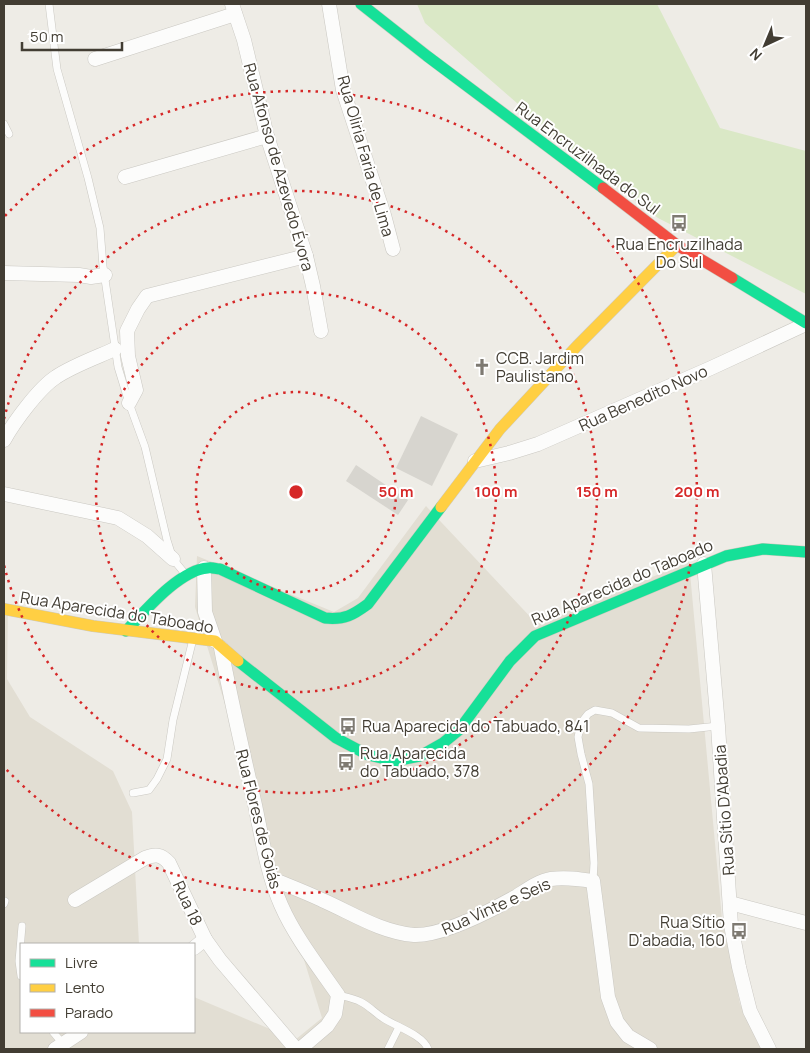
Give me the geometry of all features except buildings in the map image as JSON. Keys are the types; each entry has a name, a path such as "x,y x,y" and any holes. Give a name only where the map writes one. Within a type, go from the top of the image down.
{"street":[{"name":"Rua Oliria Faria de Lima","path":"329,4 343,90 384,215 393,249"},
{"name":"Rua Encruzilhada do Sul","path":"361,4 677,245 806,324"},
{"path":"95,59 233,9"},
{"name":"Rua Afonso de Azevedo Évora","path":"233,9 244,40 267,136 306,256 314,286 321,331"},
{"path":"125,177 267,136"},
{"path":"126,631 186,576 204,568 220,569 325,618 334,620 352,616 368,604 500,429 577,346 677,245"},
{"path":"129,404 136,390 128,356 127,331 147,296 306,256"},
{"path":"4,273 105,276"},
{"name":"Rua Benedito Novo","path":"475,460 509,453 538,444 806,324"},
{"path":"4,440 24,411 45,386 56,377 115,349"},
{"path":"4,494 118,518 146,536 173,559"},
{"name":"Rua Aparecida do Taboado","path":"4,609 126,631 193,639 218,645 336,738 368,755 394,761 407,760 434,750 459,730 510,661 535,636 726,556 763,549 806,552"},
{"name":"Rua Sítio D'Abadia","path":"704,564 718,726 731,925 750,1011 769,1049"},
{"name":"Rua Flores de Goiás","path":"204,568 205,612 210,632 218,645 272,879 284,911 338,996"},
{"name":"Rua 18","path":"75,900 145,858 159,855 169,863 205,939 220,960 298,1049"},
{"name":"Rua Vinte e Seis","path":"272,879 378,927 410,934 430,934 447,929 514,897 540,882 550,879 567,878 593,881"},
{"path":"593,881 608,998 616,1022 628,1036 650,1049"},
{"path":"730,903 806,923"},
{"path":"195,947 205,939"},
{"path":"298,1049 327,1026 335,1014 338,996"},
{"path":"59,1047 80,1033"}],"lane":[{"path":"48,4 57,69 97,214 118,367 129,404 145,446 162,524 173,559 186,576"},
{"path":"4,124 9,134"},
{"path":"133,794 149,790 167,759 173,720 193,639"},
{"path":"593,881 594,864 589,784 578,737 581,723 588,714 595,710 612,713 639,728 689,729 718,726"},
{"path":"21,943 22,926"},
{"path":"20,949 20,968"},
{"path":"338,996 360,1001 383,1018 420,1039 428,1046 428,1049"},
{"path":"388,1049 399,1027"},
{"path":"53,1033 59,1047"}],"shaded area":[{"path":"426,506 537,624 689,562 722,919 740,1004 763,1049 4,1049 4,605 8,605 7,679 30,717 113,771 132,812 139,943 20,943 20,1033 195,1033 195,997 277,1032 290,1044 322,1018 195,607 197,556 334,612 358,598"}],"green space":[{"path":"417,4 657,4 720,128 806,151 806,294 658,218 580,158 425,23"}],"traffic: fast":[{"path":"361,4 603,188"},
{"path":"732,278 806,323"},
{"path":"126,631 174,584 197,570 210,568 220,569 325,618 348,616 368,604 441,507"},
{"path":"238,661 336,738 368,755 395,761 420,756 443,743 459,730 510,661 535,636 726,556 763,549 806,552"}],"traffic: slow":[{"path":"441,507 500,429 577,346 677,245"},
{"path":"4,609 93,626 215,641 238,661"}],"traffic: jam":[{"path":"603,188 677,245 732,278"}],"place":[{"name":"Rua Encruzilhada Do Sul","path":"679,223"},
{"name":"CCB. Jardim Paulistano","path":"482,367"},
{"name":"Rua Aparecida do Tabuado, 841","path":"348,726"},
{"name":"Rua Aparecida do Tabuado, 378","path":"346,762"},
{"name":"Rua Sítio D'abadia, 160","path":"739,931"}]}
